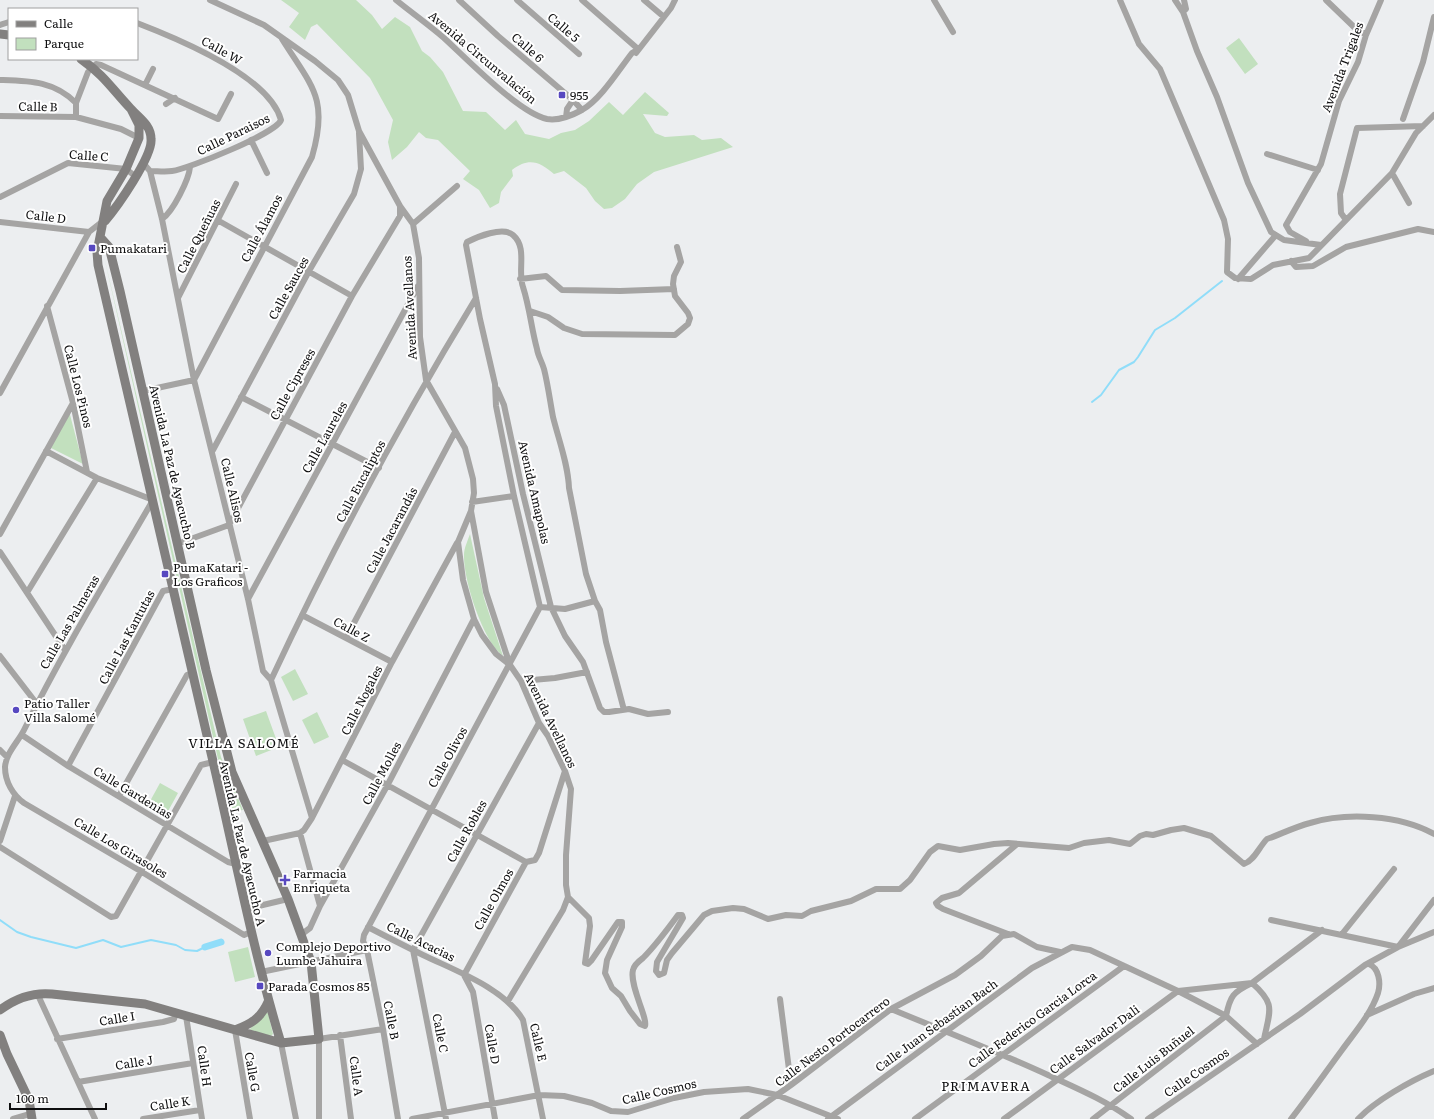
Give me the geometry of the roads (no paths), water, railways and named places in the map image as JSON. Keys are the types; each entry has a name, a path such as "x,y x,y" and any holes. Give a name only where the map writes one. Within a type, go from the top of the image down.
{"main road":[{"path":"83,60 104,76 147,126 151,134 149,152 135,176 105,220"},
{"path":"105,220 104,212 108,201 126,169 139,138 139,125 131,109"},
{"name":"Avenida La Paz de Ayacucho A","path":"105,220 97,256 98,265 251,932 268,1002 281,1043"},
{"name":"Avenida La Paz de Ayacucho B","path":"100,237 109,247 232,772 302,934 311,962 319,1039"},
{"path":"0,1010 17,1000 37,993 145,1004 281,1043 319,1039"},
{"path":"235,1030 253,1023 262,1013 268,1002"},
{"path":"0,1035 7,1054 29,1100 31,1117"}],"street":[{"name":"Avenida Avellanos","path":"210,0 264,25 330,72 338,80 348,95 359,131 400,206 413,224 418,258 420,337 426,380 465,448 473,479 470,511 458,542 463,580 474,619 489,646 510,666 521,681 539,722 548,736 565,771 571,789 566,855 568,897"},
{"name":"Avenida Circunvalación","path":"396,0 442,37 525,109 547,119 557,120 583,109 604,89 632,53 637,50"},
{"name":"Calle 6","path":"459,0 467,2 498,36 583,109"},
{"name":"Calle 5","path":"517,0 579,54"},
{"path":"582,0 637,50 664,17 675,0"},
{"path":"644,0 664,17"},
{"path":"934,0 953,32"},
{"path":"1120,0 1139,44 1160,69 1173,95 1224,220 1228,239 1227,272 1230,276 1238,279 1251,279 1273,265 1306,259 1322,245 1392,173 1406,148 1423,126 1434,115"},
{"path":"1175,0 1183,12 1196,51 1217,97 1248,183 1264,214 1268,226 1275,236 1284,240 1322,245"},
{"path":"1183,12 1186,9 1184,0"},
{"path":"1326,0 1354,27 1366,35"},
{"name":"Avenida Trigales","path":"1306,242 1304,239 1290,232 1286,225 1318,170 1324,156 1339,101 1358,62 1366,35 1380,0"},
{"path":"1403,119 1419,74 1434,17"},
{"name":"Calle W","path":"138,23 186,43 242,74 264,94 281,117"},
{"name":"Calle Álamos","path":"194,380 312,157 318,137 320,121 316,96 281,37"},
{"path":"76,117 76,103 92,66 96,64 101,64 218,119 231,94"},
{"path":"145,85 153,69"},
{"path":"0,80 38,83 53,86 64,92 76,103"},
{"path":"166,104 175,98"},
{"path":"566,117 567,109 574,100"},
{"name":"Calle B","path":"0,116 76,117 121,129 139,138"},
{"name":"Calle Paraisos","path":"150,171 172,171 190,167 251,140 279,124 281,117"},
{"path":"1346,220 1341,213 1340,194 1357,128 1423,126"},
{"name":"Calle Sauces","path":"212,450 309,271 356,188 361,169 359,131"},
{"path":"251,140 267,173"},
{"path":"1267,154 1318,170"},
{"name":"Calle C","path":"0,197 68,163 126,169"},
{"name":"Calle Alisos","path":"143,163 150,171 162,220 194,380 248,598 263,672 271,680 312,818"},
{"name":"Calle Paraisos","path":"162,220 173,205 189,175 190,167"},
{"path":"126,169 135,176"},
{"path":"1392,173 1409,204"},
{"name":"Calle Queñuas","path":"178,298 219,221 236,184"},
{"path":"413,224 457,186"},
{"name":"Calle Cipreses","path":"229,525 352,296 400,216 400,206"},
{"path":"0,393 89,232 105,220"},
{"path":"219,221 352,296"},
{"name":"Calle D","path":"0,222 89,232"},
{"path":"1291,261 1296,267 1309,267 1319,263 1346,247 1418,229 1434,232"},
{"name":"Avenida Amapolas","path":"520,279 522,254 517,240 511,233 500,231 467,242 476,298 495,384 496,406 525,547 540,607"},
{"path":"1238,279 1275,236"},
{"path":"530,311 548,317 564,328 582,334 671,336 681,332 688,324 690,318 675,296 673,279 681,262 677,247"},
{"path":"668,712 648,714 629,709 624,710 606,642 600,610 594,601 586,574 569,488 568,475 553,417 543,368 537,350 530,311 520,279 546,276 562,290 620,291 674,289"},
{"name":"Calle Laureles","path":"248,598 419,285"},
{"name":"Calle Eucaliptos","path":"271,680 302,615 426,380 476,298"},
{"name":"Calle Los Pinos","path":"48,306 87,472"},
{"path":"143,391 194,380"},
{"name":"Avenida Amapolas","path":"495,384 504,405 523,494 550,607 587,672 602,710 609,712 624,710"},
{"path":"241,397 379,468"},
{"path":"0,534 72,403"},
{"name":"Calle Jacarandás","path":"346,638 456,432"},
{"path":"46,451 97,478 152,500"},
{"path":"28,591 97,478"},
{"path":"472,502 514,496"},
{"name":"Calle Las Palmeras","path":"7,757 22,735 65,650 152,500"},
{"path":"470,511 486,592 510,666"},
{"path":"178,544 229,525"},
{"name":"Calle Nogales","path":"300,833 304,830 312,818 392,662 458,542"},
{"path":"0,552 28,591 65,650"},
{"name":"Calle Las Kantutas","path":"68,766 163,591 173,589"},
{"path":"540,607 565,609 594,601"},
{"name":"Calle Olivos","path":"368,927 430,810 510,666 540,607"},
{"name":"Calle Z","path":"302,615 392,662"},
{"name":"Calle Molles","path":"302,934 310,928 320,906 387,786 474,619"},
{"path":"0,656 37,704"},
{"path":"521,681 562,678 587,672"},
{"path":"118,796 187,675 192,673"},
{"name":"Calle Robles","path":"414,950 539,722"},
{"name":"Calle Gardenias","path":"22,735 68,766 228,862 236,864"},
{"path":"0,750 7,757 6,777 15,796 0,841"},
{"path":"342,760 476,836 526,862"},
{"path":"0,847 111,917 116,916 202,765 212,762"},
{"name":"Calle Olmos","path":"464,974 526,862 535,860 540,853 565,771"},
{"name":"Calle Los Girasoles","path":"15,796 24,803 142,872 240,933 244,935 251,932"},
{"path":"508,1001 563,910 568,897 589,918 590,926 584,959 586,964 601,949 618,922 623,924 607,960 606,973 612,988 621,996 632,1014 643,1027 646,1022 638,1002 633,969 636,964 655,946 678,915 682,915 683,918 657,962 656,971 659,975 664,973 667,960 678,944 704,915 712,911 733,908 744,909 762,918 768,919 794,914 802,916 811,911 851,901 876,889 900,889 910,880 930,852 938,846 960,850 994,844 1069,848 1084,842 1109,840 1130,844 1140,836 1146,834 1153,835 1184,828 1211,836 1244,864 1248,863 1260,845 1267,839 1320,820 1384,818 1420,826 1434,834"},
{"path":"263,841 300,833 320,906"},
{"path":"1016,845 959,892 942,898 936,903 938,906 1008,934 1020,936 1037,947 1060,952 1077,946 1090,950 1178,991 1226,1016 1257,1044"},
{"path":"1342,934 1394,869"},
{"path":"246,909 288,899"},
{"path":"1398,947 1434,900"},
{"path":"1271,920 1398,947 1434,932"},
{"name":"Calle B","path":"368,927 363,941 367,950 383,1029 398,1119"},
{"name":"Calle Acacias","path":"368,927 464,974"},
{"path":"1226,1016 1229,1001 1235,993 1252,983 1322,930"},
{"name":"Calle Nesto Portocarrero","path":"742,1119 791,1086 891,1008 955,975 981,956 998,939 1008,934"},
{"name":"Calle Cosmos","path":"1148,1119 1369,964 1398,947"},
{"path":"261,972 367,950"},
{"name":"Calle C","path":"414,950 445,1116"},
{"name":"Calle Juan Sebastian Bach","path":"833,1118 945,1031 1032,968 1060,952"},
{"path":"1291,1119 1367,1015 1378,992 1379,982 1377,971 1374,966 1369,964"},
{"name":"Calle Federico Garcia Lorca","path":"915,1119 1124,966"},
{"name":"Calle D","path":"464,974 473,992 495,1119"},
{"name":"Calle E","path":"464,974 508,1001 517,1010 523,1020 543,1119"},
{"path":"1178,991 1252,983"},
{"path":"1252,983 1267,998 1270,1004 1264,1039"},
{"path":"1367,1015 1414,994 1434,988"},
{"name":"Calle Salvador Dali","path":"1004,1119 1178,991"},
{"path":"37,993 95,1119"},
{"path":"780,999 791,1086"},
{"path":"891,1008 1058,1079 1112,1106 1130,1119"},
{"name":"Calle I","path":"57,1039 163,1022 174,1018 176,1013"},
{"name":"Calle H","path":"186,1016 202,1119"},
{"name":"Calle Luis Buñuel","path":"1093,1119 1112,1106 1226,1016"},
{"path":"319,1039 383,1029"},
{"name":"Calle G","path":"235,1030 250,1119"},
{"name":"Calle A","path":"340,1035 351,1119"},
{"name":"Avenida La Paz de Ayacucho B","path":"319,1039 319,1119"},
{"name":"Avenida La Paz de Ayacucho A","path":"281,1043 296,1119"},
{"name":"Calle J","path":"78,1082 193,1063"},
{"path":"1358,1119 1366,1111 1401,1088 1434,1071"},
{"name":"Calle Cosmos","path":"412,1119 445,1116 492,1104 539,1095 564,1096 592,1103 611,1111 628,1112 674,1098 704,1092 748,1089 777,1095 833,1118"},
{"name":"Calle K","path":"142,1119 200,1110"},
{"path":"13,1119 31,1117"}],"waterway":[{"path":"1092,402 1101,395 1119,370 1134,362 1155,330 1175,318 1222,281"},
{"path":"0,920 17,932 76,948 103,940 121,947 151,940 176,945 185,950 197,951 205,947"},
{"path":"205,947 221,942"}],"place":[{"name":"955","path":"562,95"},
{"name":"Pumakatari","path":"92,248"},
{"name":"PumaKatari - Los Graficos","path":"165,574"},
{"name":"Patio Taller Villa Salomé","path":"16,710"},
{"name":"Farmacia Enriqueta","path":"285,880"},
{"name":"Complejo Deportivo Lumbe Jahuira","path":"268,953"},
{"name":"Parada Cosmos 85","path":"260,986"}],"district":[{"name":"VILLA SALOMÉ","path":"244,742"},
{"name":"PRIMAVERA","path":"986,1085"}]}
